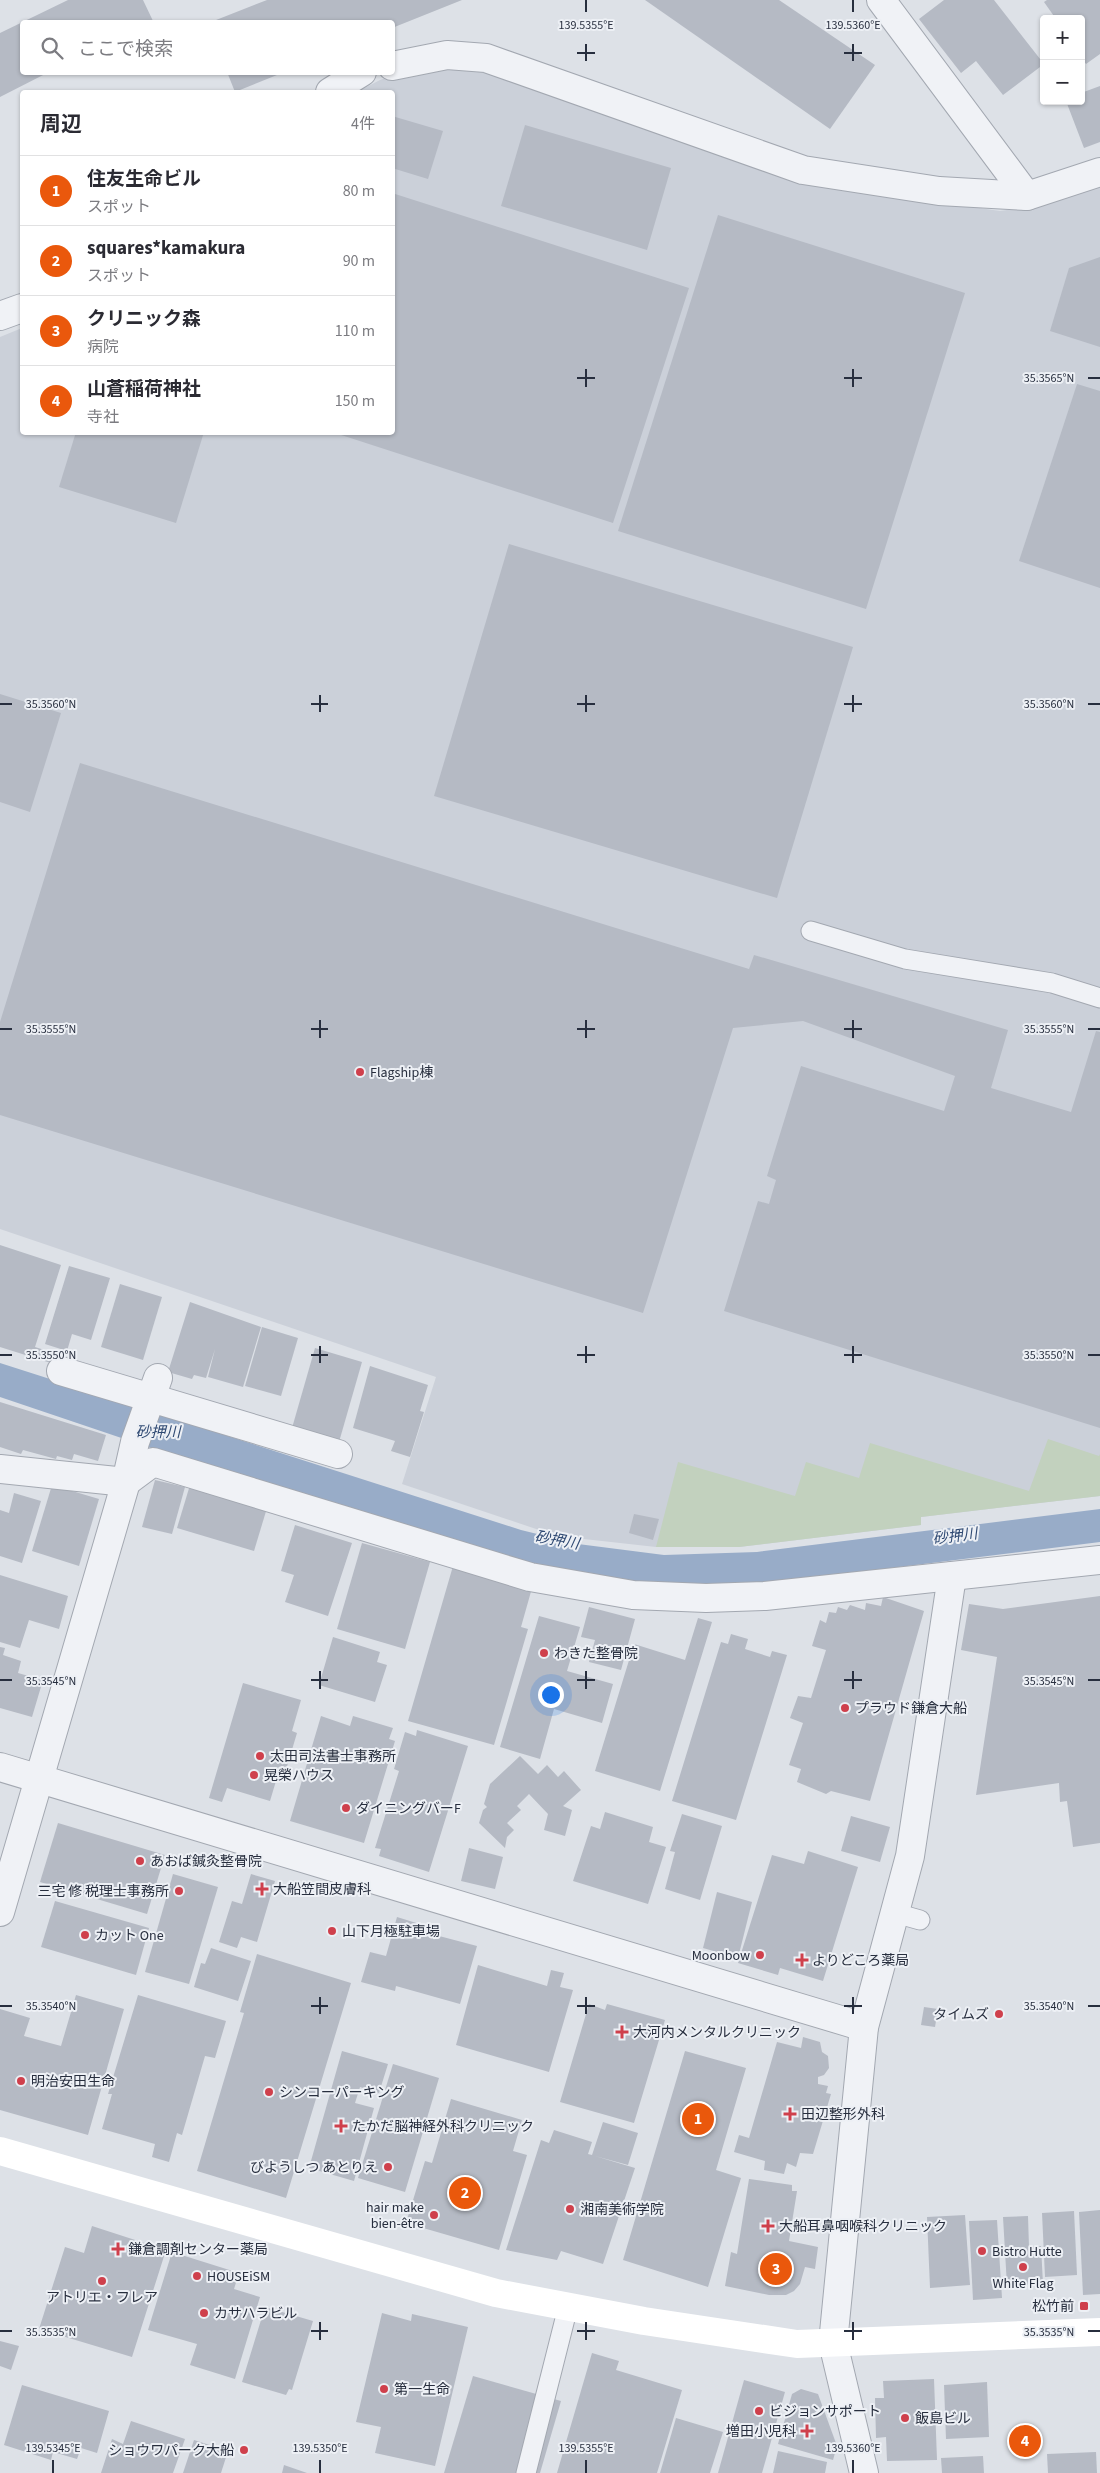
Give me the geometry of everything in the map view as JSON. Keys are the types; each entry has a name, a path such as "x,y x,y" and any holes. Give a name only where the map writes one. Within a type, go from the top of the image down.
{"street":[{"path":"881,0 1027,196"},
{"path":"395,65 447,55 486,58 803,170 939,190 1027,196 1100,172"},
{"path":"333,90 357,75"},
{"path":"0,316 20,309"},
{"path":"61,1371 152,1395 338,1454"},
{"path":"0,1912 126,1482 135,1442 152,1395"},
{"path":"0,1469 126,1482 153,1462 530,1577 633,1595 706,1598 766,1596 1100,1560"},
{"path":"864,2473 833,2343 864,2026 907,1916 910,1856 952,1576"},
{"path":"0,1767 864,2026"},
{"path":"0,2150 496,2293 644,2322 797,2344 1100,2332"}],"lane":[{"path":"811,932 905,960 1052,983 1100,998"},
{"path":"526,2473 568,2306"}],"shaded area":[{"path":"455,64 506,75 808,183 1000,211 1044,205 1100,186 1100,1496 921,1517 921,1525 739,1547 656,1547 557,1536 402,1484 436,1377 0,1229 0,337 20,329 20,435 395,435 395,90 361,90 380,80 410,69"}],"green space":[{"path":"1048,1439 1099,1456 1100,1454 1100,1496 921,1517 921,1525 739,1547 656,1547 678,1462 795,1496 806,1462 859,1478 870,1443 1029,1491"}],"water":[{"name":"砂押川","path":"0,1363 521,1530 578,1544 664,1555 757,1552 1100,1509 1100,1542 761,1584 682,1587 603,1582 540,1570 157,1450 0,1397"}],"building":[{"path":"68,0 143,0 153,20 27,20"},
{"path":"267,0 462,0 395,27 395,20 216,20"},
{"path":"645,0 779,0 875,65 830,129"},
{"path":"944,0 994,0 1040,59 1040,67 1003,95 976,61 961,73 919,19"},
{"path":"1047,0 1100,0 1100,54 1086,64 1085,63 1085,15 1053,15 1044,2"},
{"path":"20,23 20,75 43,75 0,97 0,33"},
{"path":"228,75 277,75 240,90 234,90"},
{"path":"1100,86 1100,142 1084,148 1068,105 1085,105 1085,92"},
{"path":"395,117 443,131 428,179 395,169"},
{"path":"525,125 671,168 647,250 501,206"},
{"path":"395,194 689,288 613,523 341,435 395,435"},
{"path":"718,215 965,293 866,609 618,531"},
{"path":"1100,257 1100,347 1050,331 1069,268"},
{"path":"1077,384 1100,391 1100,588 1019,561"},
{"path":"75,435 203,435 176,523 59,487"},
{"path":"509,544 853,647 777,898 434,796"},
{"path":"0,694 61,713 30,812 0,802"},
{"name":"Flagship棟","path":"80,763 749,969 754,955 1008,1030 991,1088 1071,1112 1096,1031 1100,1032 1100,1428 724,1311 758,1201 769,1204 776,1180 767,1176 801,1066 944,1111 955,1076 803,1021 733,1028 643,1313 0,1115 0,1022"},
{"path":"0,1245 61,1265 35,1347 57,1354 54,1364 0,1347"},
{"path":"69,1266 110,1278 91,1340 72,1334 67,1351 45,1344"},
{"path":"120,1284 162,1297 143,1360 101,1347"},
{"path":"190,1302 261,1327 243,1387 208,1377 215,1349 206,1378 194,1375 192,1379 168,1372"},
{"path":"262,1327 298,1338 281,1396 245,1386"},
{"path":"315,1348 362,1362 339,1442 292,1428"},
{"path":"370,1366 428,1385 420,1411 424,1412 410,1457 391,1451 395,1441 353,1428"},
{"path":"0,1402 106,1435 98,1461 74,1454 72,1460 57,1456 56,1459 23,1450 21,1454 0,1447"},
{"path":"155,1480 185,1487 172,1534 142,1527"},
{"path":"52,1485 99,1499 79,1566 32,1551"},
{"path":"190,1485 267,1508 254,1551 177,1528"},
{"path":"14,1493 41,1501 22,1563 0,1556 0,1510 9,1513"},
{"path":"634,1514 659,1519 653,1540 629,1533"},
{"path":"295,1525 352,1543 328,1616 285,1602 294,1575 281,1571"},
{"path":"362,1543 430,1562 405,1649 337,1629"},
{"path":"453,1566 532,1588 521,1627 528,1629 494,1745 408,1721"},
{"path":"0,1575 68,1596 59,1629 29,1620 20,1648 0,1642"},
{"path":"1100,1596 1100,1843 1073,1847 1067,1801 1060,1802 1059,1783 976,1795 997,1657 961,1650 969,1604 1003,1609"},
{"name":"プラウド鎌倉大船","path":"883,1597 924,1611 870,1801 831,1791 826,1794 797,1782 801,1769 789,1765 803,1723 790,1718 798,1696 811,1698 826,1650 812,1646 820,1620 826,1623 829,1612 836,1613 838,1607 847,1610 850,1605 865,1610 866,1603 881,1606"},
{"path":"589,1607 635,1619 621,1670 589,1662 595,1640 581,1637"},
{"path":"539,1616 580,1627 567,1671 613,1684 602,1723 554,1709 540,1759 500,1747"},
{"path":"698,1618 712,1622 660,1791 595,1771 634,1644 685,1660"},
{"path":"731,1634 748,1639 745,1649 770,1657 772,1651 787,1655 736,1820 672,1801 721,1642 728,1644"},
{"path":"333,1637 380,1652 377,1662 387,1665 375,1702 319,1685"},
{"path":"0,1647 5,1648 3,1655 21,1661 18,1673 43,1680 32,1717 0,1708"},
{"path":"243,1683 301,1700 292,1731 297,1733 285,1773 279,1771 270,1801 227,1788 222,1802 209,1798"},
{"path":"321,1716 350,1726 353,1716 393,1728 389,1739 395,1741 364,1843 290,1821"},
{"path":"417,1730 468,1746 429,1872 379,1856 381,1849 375,1848 399,1771 394,1769 405,1732 416,1736"},
{"path":"520,1756 538,1774 547,1765 558,1777 564,1771 581,1790 563,1806 572,1810 565,1836 544,1830 548,1814 529,1794 517,1806 521,1810 507,1823 514,1830 507,1837 505,1848 479,1823 483,1810 487,1807 484,1804 490,1784"},
{"path":"605,1812 653,1827 649,1842 666,1847 648,1904 573,1881 591,1826 600,1829"},
{"path":"682,1814 722,1826 700,1900 665,1889 675,1852 670,1851"},
{"path":"851,1816 890,1827 880,1862 841,1851"},
{"path":"58,1823 165,1855 147,1914 40,1882"},
{"path":"469,1848 503,1857 495,1889 461,1881"},
{"path":"808,1851 858,1867 823,1981 780,1968 778,1975 738,1963 772,1855 804,1864"},
{"path":"173,1874 218,1887 189,1984 145,1972"},
{"path":"251,1874 275,1881 257,1942 241,1937 237,1948 219,1942 232,1901 242,1904"},
{"path":"717,1892 752,1902 738,1958 703,1948"},
{"path":"55,1901 149,1928 136,1975 41,1947"},
{"path":"397,1917 426,1926 424,1932 477,1946 460,2004 396,1986 395,1991 361,1982 370,1952 386,1956"},
{"path":"211,1948 251,1961 238,2001 194,1987 201,1963 205,1964"},
{"name":"シンコーパーキング","path":"257,1954 351,1983 286,2198 197,2171 244,2013 240,2012"},
{"path":"478,1965 547,1986 551,1970 564,1973 560,1987 573,1990 549,2072 456,2045"},
{"path":"76,1995 124,2009 88,2135 0,2110 0,2009 30,2018 24,2036 61,2046"},
{"path":"138,1995 226,2021 215,2058 205,2056 182,2135 177,2133 169,2162 152,2157 155,2144 102,2129 112,2094 108,2094"},
{"path":"589,2004 605,2010 607,2004 665,2020 634,2123 560,2102"},
{"path":"924,2007 938,2009 935,2027 921,2025"},
{"name":"田辺整形外科","path":"803,2037 820,2042 822,2052 828,2056 829,2068 824,2075 818,2077 818,2084 828,2086 826,2093 831,2094 813,2154 800,2153 796,2167 787,2163 784,2174 764,2170 765,2161 734,2152 739,2135 749,2138 777,2042 801,2048"},
{"path":"342,2051 388,2064 379,2093 360,2087 355,2103 374,2108 354,2181 309,2168"},
{"path":"685,2051 746,2068 716,2170 741,2178 708,2287 623,2260"},
{"path":"393,2064 439,2078 405,2192 358,2178"},
{"path":"451,2099 522,2120 513,2151 527,2155 499,2250 406,2223 425,2161 432,2163"},
{"name":"湘南美術学院","path":"603,2122 638,2133 628,2165 595,2156 635,2168 603,2264 561,2251 557,2260 506,2250 541,2140 549,2143 554,2130 592,2142 588,2154 592,2155"},
{"path":"749,2179 792,2185 792,2191 797,2191 789,2241 818,2247 815,2269 805,2267 800,2284 794,2291 786,2295 769,2295 725,2286 731,2252 737,2254"},
{"path":"1100,2210 1100,2294 1083,2295 1079,2212"},
{"path":"1074,2211 1077,2275 1045,2277 1042,2213"},
{"path":"965,2215 970,2285 930,2288 927,2217"},
{"path":"1028,2216 1029,2247 1041,2246 1043,2284 1007,2286 1003,2217"},
{"path":"997,2220 1002,2298 973,2300 969,2221"},
{"path":"92,2226 166,2250 132,2357 39,2329 65,2247 84,2253"},
{"name":"カサハラビル","path":"172,2252 239,2273 234,2289 260,2297 235,2379 190,2365 197,2344 148,2330"},
{"path":"265,2307 313,2321 292,2390 289,2389 286,2395 242,2382"},
{"path":"382,2313 411,2321 412,2314 468,2327 435,2466 375,2453 381,2427 356,2422"},
{"path":"0,2341 19,2346 11,2370 0,2366"},
{"path":"592,2353 619,2361 616,2370 682,2390 657,2473 557,2473"},
{"path":"473,2376 561,2401 540,2473 444,2473"},
{"name":"飯島ビル","path":"934,2379 937,2460 887,2461 886,2437 876,2438 875,2398 884,2398 883,2381"},
{"path":"744,2380 785,2392 762,2473 718,2473"},
{"path":"987,2382 989,2437 946,2439 944,2385"},
{"path":"22,2385 109,2411 97,2453 81,2448 77,2459 53,2452 51,2460 4,2445"},
{"path":"801,2389 818,2394 837,2446 833,2460 778,2444 792,2394"},
{"path":"676,2418 723,2432 710,2473 660,2473"},
{"path":"131,2421 185,2439 173,2473 101,2473 112,2439 123,2444"},
{"path":"194,2440 228,2451 221,2473 183,2473"},
{"path":"778,2451 827,2462 825,2473 773,2473"},
{"path":"1096,2452 1097,2473 1048,2473 1047,2454"},
{"path":"983,2456 984,2473 942,2473 941,2458"},
{"path":"284,2465 307,2473 282,2473"}],"place":[{"name":"Flagship棟","path":"360,1072"},
{"name":"わきた整骨院","path":"544,1653"},
{"name":"プラウド鎌倉大船","path":"845,1708"},
{"name":"太田司法書士事務所","path":"260,1756"},
{"name":"晃榮ハウス","path":"254,1775"},
{"name":"ダイニングバーF","path":"346,1808"},
{"name":"あおば鍼灸整骨院","path":"140,1861"},
{"name":"大船笠間皮膚科","path":"262,1889"},
{"name":"三宅 修 税理士事務所","path":"179,1891"},
{"name":"山下月極駐車場","path":"332,1931"},
{"name":"カット One","path":"85,1935"},
{"name":"Moonbow","path":"760,1955"},
{"name":"よりどころ薬局","path":"802,1960"},
{"name":"タイムズ","path":"999,2014"},
{"name":"大河内メンタルクリニック","path":"622,2032"},
{"name":"明治安田生命","path":"21,2081"},
{"name":"シンコーパーキング","path":"269,2092"},
{"name":"田辺整形外科","path":"790,2114"},
{"name":"住友生命ビル","path":"698,2119"},
{"name":"たかだ脳神経外科クリニック","path":"341,2126"},
{"name":"びようしつ あとりえ","path":"388,2167"},
{"name":"squares*kamakura","path":"465,2193"},
{"name":"湘南美術学院","path":"570,2209"},
{"name":"hair make bien-être","path":"434,2215"},
{"name":"大船耳鼻咽喉科クリニック","path":"768,2226"},
{"name":"鎌倉調剤センター薬局","path":"118,2249"},
{"name":"Bistro Hutte","path":"982,2251"},
{"name":"White Flag","path":"1023,2267"},
{"name":"クリニック森","path":"776,2269"},
{"name":"HOUSEiSM","path":"197,2276"},
{"name":"アトリエ・フレア","path":"102,2281"},
{"name":"松竹前","path":"1084,2306"},
{"name":"カサハラビル","path":"204,2313"},
{"name":"第一生命","path":"384,2389"},
{"name":"ビジョンサポート","path":"759,2411"},
{"name":"飯島ビル","path":"905,2418"},
{"name":"増田小児科","path":"807,2431"},
{"name":"山蒼稲荷神社","path":"1025,2441"},
{"name":"ショウワパーク大船","path":"244,2450"}]}
